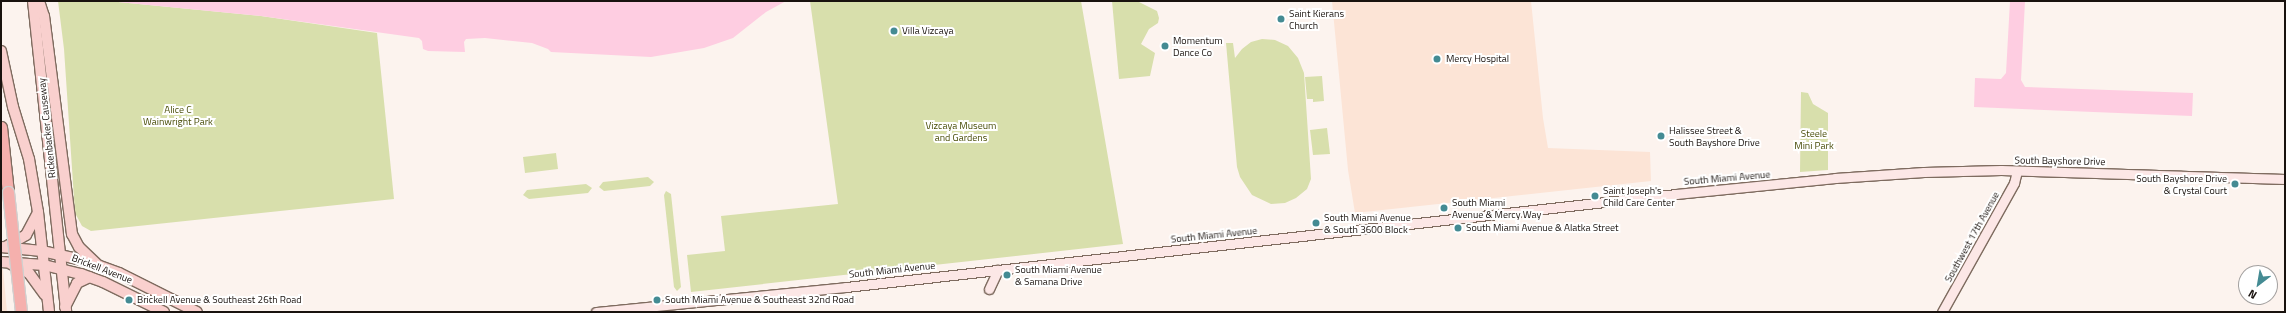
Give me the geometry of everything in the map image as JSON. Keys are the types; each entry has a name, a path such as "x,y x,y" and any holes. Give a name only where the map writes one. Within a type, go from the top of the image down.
{"highway":[{"path":"1,127 22,312"}],"main road":[{"name":"Rickenbacker Causeway","path":"33,1 65,310"},
{"path":"40,1 45,22 72,234 79,247 99,266"},
{"name":"Rickenbacker Causeway","path":"1,51 14,107 29,159 38,212 49,312"},
{"name":"South Bayshore Drive","path":"1835,178 1924,172 2017,171 2285,179"},
{"name":"Southwest 17th Avenue","path":"1942,312 2014,183 2017,171"},
{"name":"South Miami Avenue","path":"596,312 998,270 1668,195 1835,178"},
{"path":"3,247 26,235 38,212"},
{"name":"Brickell Avenue","path":"3,247 60,254 99,266 197,312"},
{"name":"Brickell Avenue","path":"2,262 44,265 61,268 90,277 164,312"},
{"path":"2,262 29,273 48,298"},
{"path":"990,289 998,270"},
{"path":"65,310 77,283 90,277"}],"shaded area":[{"path":"108,1 786,1 766,12 733,38 704,48 651,57 551,52 548,49 532,43 485,38 466,39 464,42 465,52 428,51 423,49 422,41 419,38 261,16"},
{"name":"Mercy Hospital","path":"1332,1 1531,1 1543,118 1548,148 1650,152 1651,181 1355,213 1348,170"},
{"path":"2010,1 2025,1 2021,80 2025,87 2193,93 2192,116 1974,107 1975,78 2001,79 2006,73"},
{"path":"1,269 3,269 7,312 1,312"}],"green space":[{"name":"Alice C Wainwright Park","path":"58,1 108,1 261,16 377,33 394,199 91,231 82,226 75,213 64,49"},
{"name":"Vizcaya Museum and Gardens","path":"810,1 1081,1 1123,244 691,292 687,255 725,251 721,216 838,204"},
{"path":"1112,1 1137,1 1157,11 1159,18 1158,23 1149,29 1141,44 1155,53 1150,76 1119,79"},
{"path":"1262,39 1275,40 1288,46 1298,58 1304,73 1311,179 1307,189 1296,198 1285,203 1271,204 1252,195 1240,177 1237,167 1226,43 1233,43 1235,58 1242,49 1251,42"},
{"path":"1322,76 1324,101 1313,102 1313,99 1307,99 1305,77"},
{"name":"Steele Mini Park","path":"1801,92 1808,93 1813,104 1828,113 1828,170 1800,172"},
{"path":"1327,128 1330,154 1313,155 1310,130"},
{"path":"556,153 558,169 525,173 523,157"},
{"path":"648,177 654,182 650,186 604,191 599,187 603,182"},
{"path":"586,184 592,188 588,193 529,199 523,195 527,190"},
{"path":"666,191 671,194 681,287 677,291 674,287 664,195"}],"place":[{"name":"Saint Kierans Church","path":"1281,19"},
{"name":"Villa Vizcaya","path":"894,31"},
{"name":"Momentum Dance Co","path":"1165,46"},
{"name":"Mercy Hospital","path":"1437,59"},
{"name":"Halissee Street & South Bayshore Drive","path":"1661,136"},
{"name":"South Bayshore Drive & Crystal Court","path":"2235,184"},
{"name":"Saint Joseph's Child Care Center","path":"1595,196"},
{"name":"South Miami Avenue & Mercy Way","path":"1444,208"},
{"name":"South Miami Avenue & South 3600 Block","path":"1316,223"},
{"name":"South Miami Avenue & Alatka Street","path":"1458,228"},
{"name":"South Miami Avenue & Samana Drive","path":"1007,275"},
{"name":"Brickell Avenue & Southeast 26th Road","path":"129,300"},
{"name":"South Miami Avenue & Southeast 32nd Road","path":"657,300"}]}
